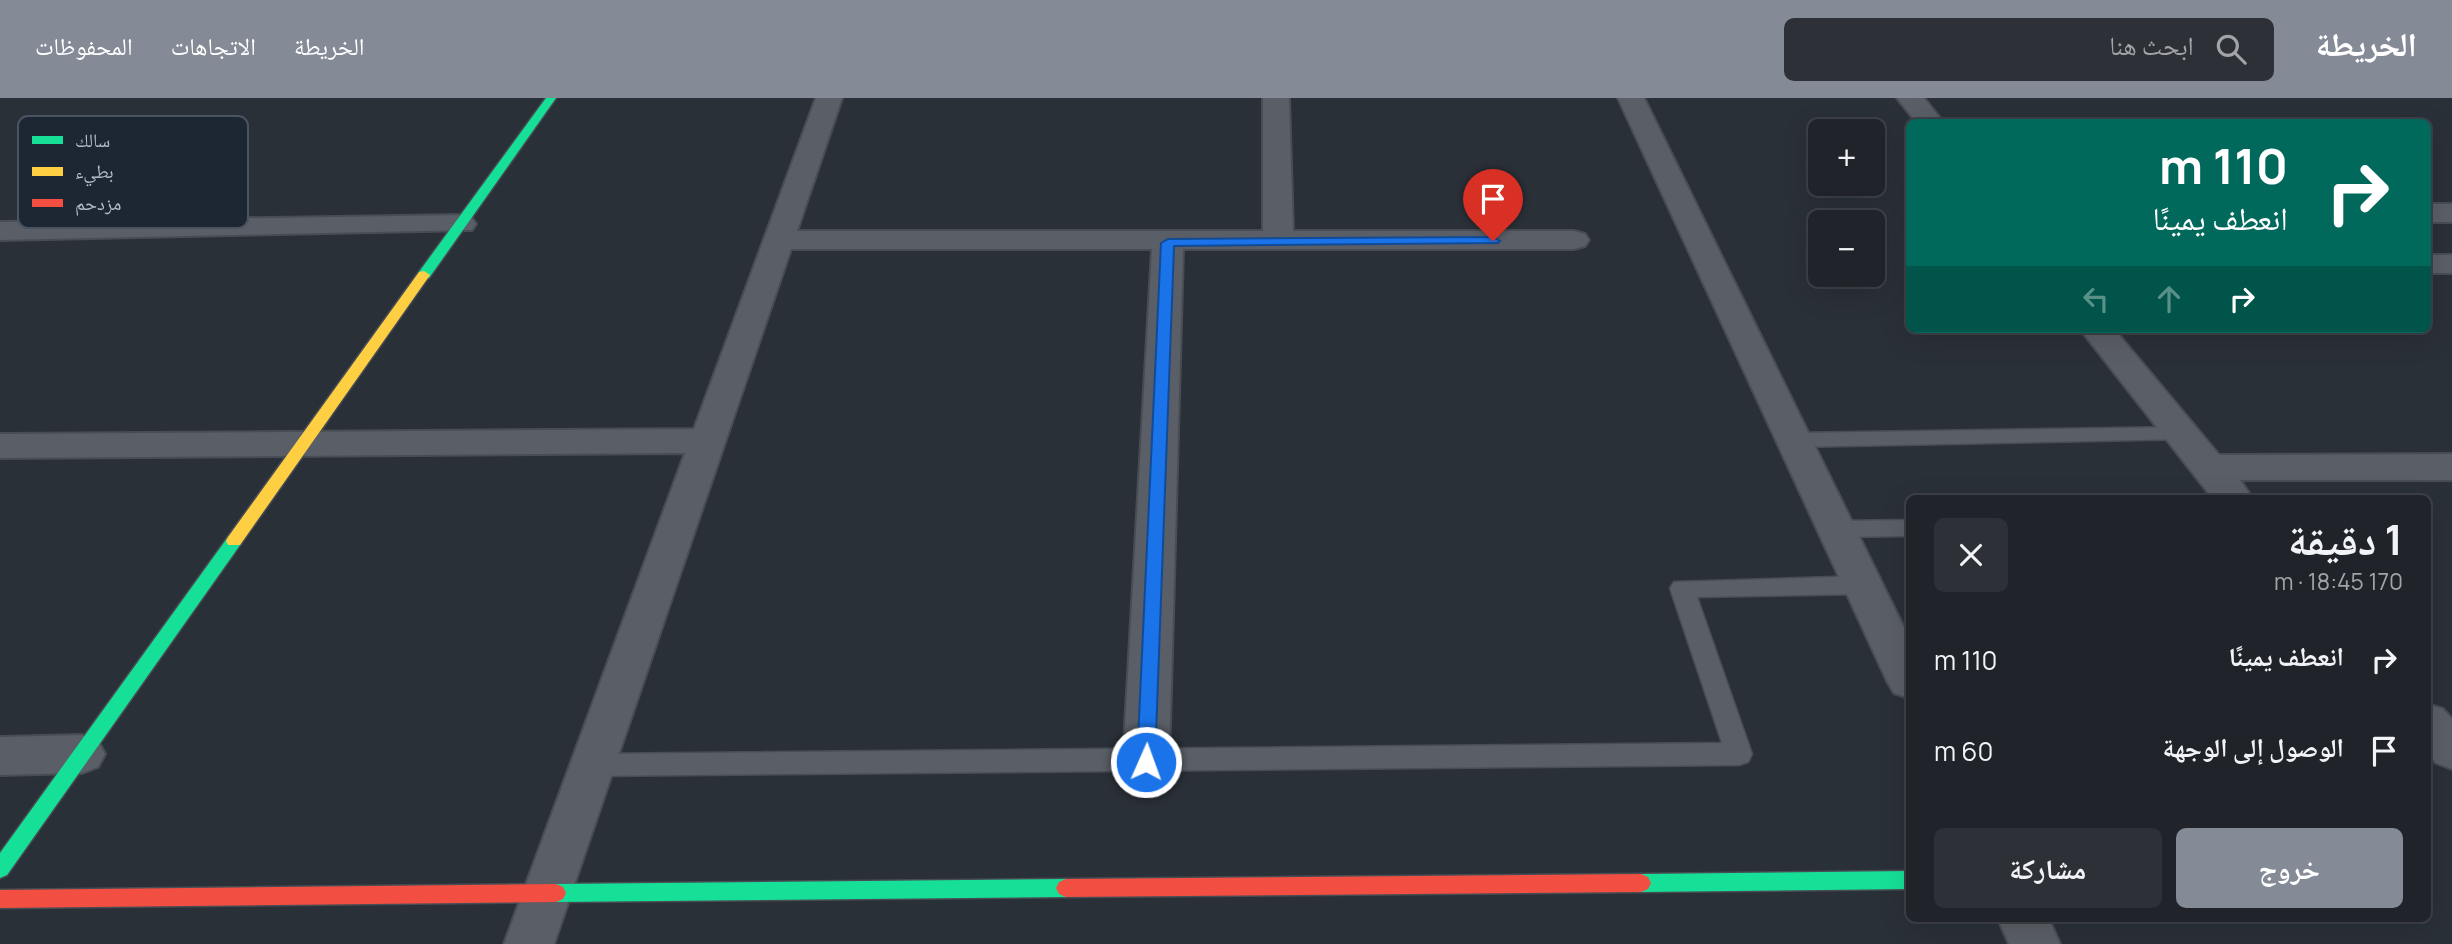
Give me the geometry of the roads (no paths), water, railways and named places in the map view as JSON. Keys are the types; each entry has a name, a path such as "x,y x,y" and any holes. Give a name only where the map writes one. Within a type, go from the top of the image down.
{"street":[{"path":"0,869 551,98"},
{"path":"528,944 828,98"},
{"path":"1276,98 1278,242"},
{"path":"1631,98 1906,675"},
{"path":"1910,98 1928,119"},
{"path":"2431,213 2452,213"},
{"path":"248,227 461,224"},
{"path":"0,231 198,228"},
{"path":"778,240 1168,243 1574,240"},
{"path":"1146,762 1168,243"},
{"path":"2431,264 2452,264"},
{"path":"2099,333 2231,495"},
{"path":"0,446 706,441"},
{"path":"2208,468 2452,467"},
{"path":"2431,726 2452,750"},
{"path":"0,756 82,754"},
{"path":"0,899 1906,880"},
{"path":"2024,922 2035,944"}],"lane":[{"path":"1795,440 2181,434"},
{"path":"1837,529 1906,528"},
{"path":"592,765 1146,762 1739,754 1682,587 1864,585"}]}
